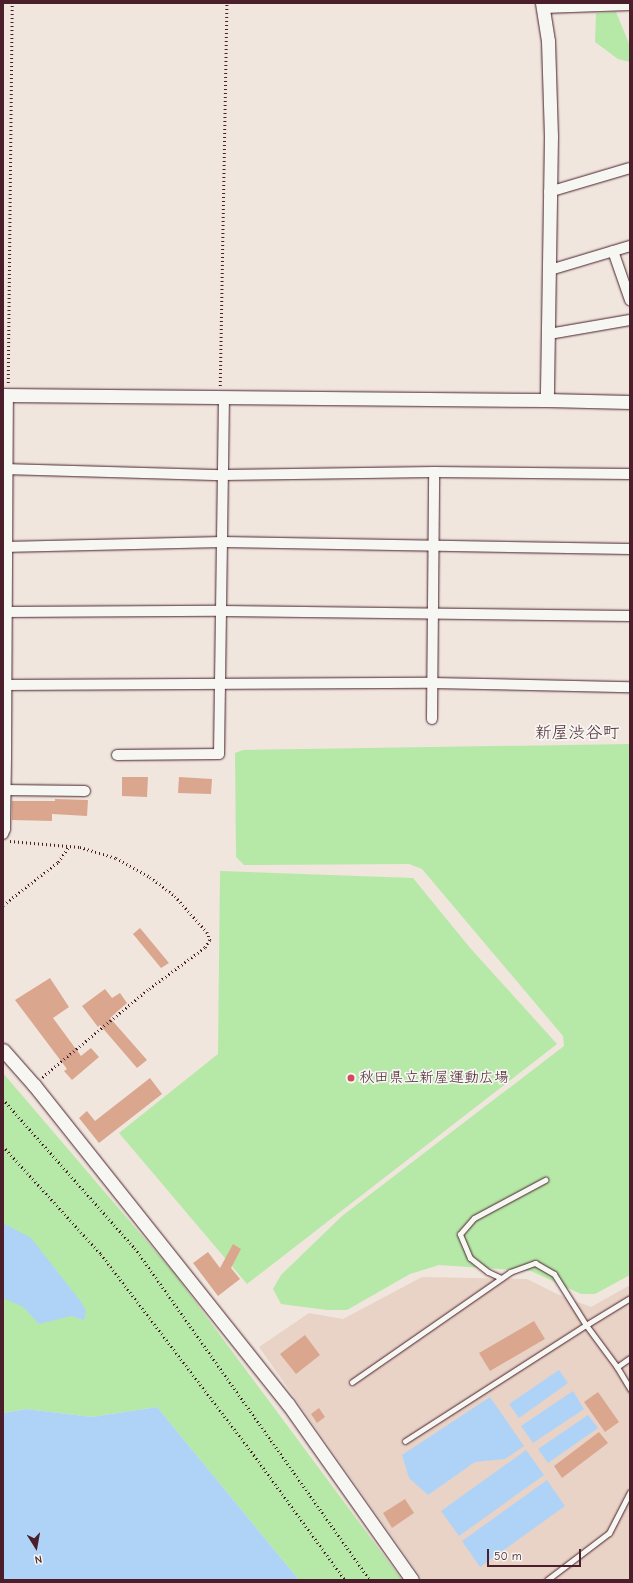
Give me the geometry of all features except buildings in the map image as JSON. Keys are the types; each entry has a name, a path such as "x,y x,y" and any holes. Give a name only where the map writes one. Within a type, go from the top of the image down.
{"street":[{"path":"547,400 551,128 548,42 542,5 630,5"},
{"path":"549,192 630,168"},
{"path":"550,270 630,246"},
{"path":"613,251 630,300"},
{"path":"549,334 630,320"},
{"path":"6,837 4,756 5,395 630,402"},
{"path":"117,755 219,754 223,542 222,397"},
{"path":"5,469 223,475 434,472 630,474"},
{"path":"432,719 432,545 434,472"},
{"path":"5,547 223,542 630,548"},
{"path":"5,612 222,611 630,616"},
{"path":"5,685 432,683 630,687"},
{"path":"5,790 85,791"},
{"path":"3,1050 34,1085 288,1404 412,1580"}],"lane":[{"path":"501,1278 488,1272 470,1258 460,1234 474,1218 545,1180"},
{"path":"352,1382 510,1272 534,1263 554,1274 586,1325 617,1367 630,1389"},
{"path":"405,1441 630,1298"},
{"path":"617,1367 630,1358"},
{"path":"546,1580 609,1534 630,1492"}],"path":[{"path":"5,395 12,3"},
{"path":"222,397 227,3"},
{"path":"6,837 69,846 116,858 150,877 175,896 207,932 210,940 205,948 148,990 34,1085"},
{"path":"3,905 58,862 69,846"},
{"path":"3,1098 135,1248 370,1580"},
{"path":"3,1146 101,1254 249,1449 345,1580"}],"shaded area":[{"path":"422,1277 527,1279 557,1294 591,1307 630,1285 630,1580 423,1580 259,1347 309,1313 343,1319"}],"green space":[{"path":"616,12 630,46 630,62 618,59 595,42 596,13"},
{"path":"630,744 630,1275 595,1294 581,1294 531,1271 439,1265 410,1274 347,1310 327,1310 281,1304 273,1289 281,1275 342,1216 564,1046 563,1036 422,869 409,864 244,865 236,857 235,753 243,750"},
{"name":"秋田県立新屋運動広場","path":"220,871 413,878 471,949 557,1044 247,1284 119,1133 218,1054"},
{"path":"3,1073 174,1273 402,1580 299,1580 157,1407 92,1417 26,1409 3,1413"}],"water":[{"path":"3,1223 31,1238 81,1302 86,1311 84,1320 71,1316 39,1324 23,1307 3,1298"},
{"path":"559,1370 568,1383 519,1418 509,1404"},
{"path":"573,1391 584,1409 533,1443 521,1426"},
{"path":"490,1397 524,1446 505,1459 475,1462 428,1495 409,1478 402,1455"},
{"path":"157,1407 299,1580 3,1580 3,1413 26,1409 92,1417"},
{"path":"588,1415 598,1428 548,1463 538,1449"},
{"path":"526,1450 544,1475 459,1536 441,1511"},
{"path":"547,1480 565,1506 480,1567 462,1541"}],"place":[{"name":"秋田県立新屋運動広場","path":"351,1078"}],"district":[{"name":"新屋渋谷町","path":"577,733"}]}
